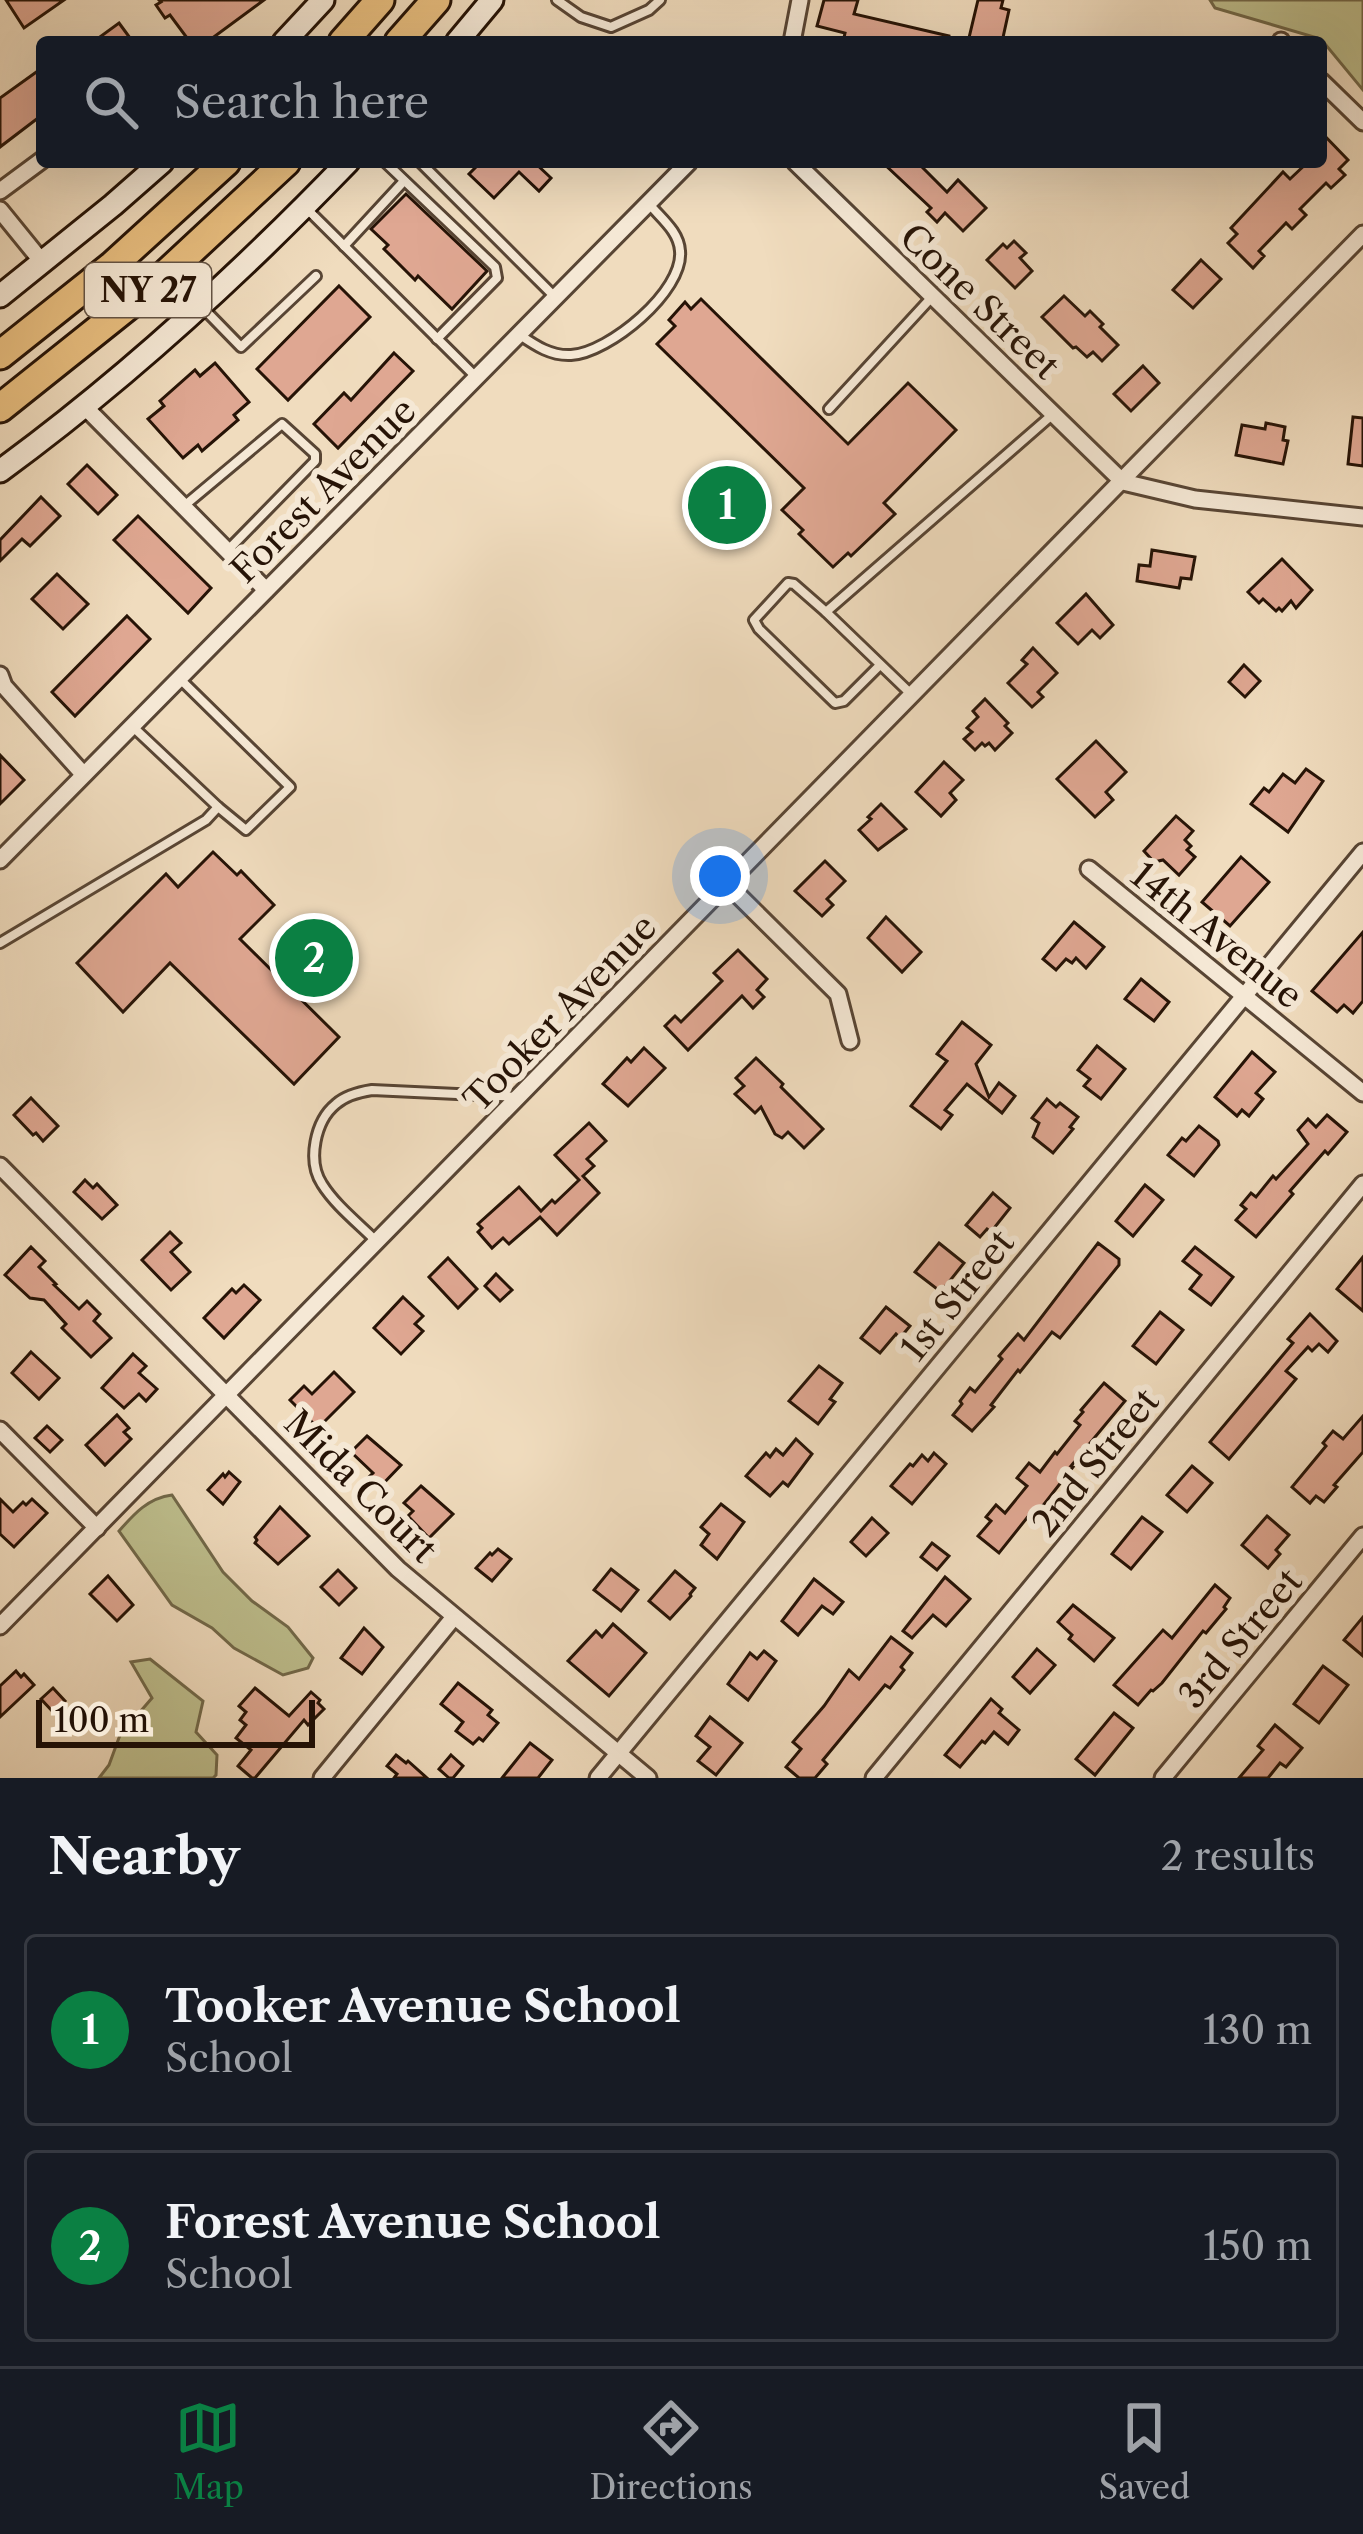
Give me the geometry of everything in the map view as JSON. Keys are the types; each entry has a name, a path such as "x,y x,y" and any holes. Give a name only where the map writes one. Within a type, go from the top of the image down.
{"highway":[{"path":"348,36 380,0"},
{"path":"404,36 436,0"},
{"name":"NY 27","path":"0,355 112,266 219,168"},
{"name":"NY 27","path":"0,408 154,284 280,168"}],"main road":[{"path":"290,36 323,0"},
{"path":"462,36 492,0"},
{"path":"0,296 154,168"},
{"path":"0,471 85,407 202,307 342,168"}],"street":[{"path":"792,36 800,0"},
{"path":"1327,87 1363,122"},
{"path":"0,191 36,164"},
{"name":"Forest Avenue","path":"0,860 683,168"},
{"name":"Cone Street","path":"801,168 1123,482"},
{"path":"0,210 44,262"},
{"name":"Tooker Avenue","path":"0,1626 1363,234"},
{"path":"85,407 266,590"},
{"path":"1123,482 1195,499 1363,517"},
{"path":"0,675 4,686 83,774"},
{"name":"1st Street","path":"598,1778 1363,852"},
{"name":"14th Avenue","path":"1089,869 1363,1093"},
{"path":"728,885 838,994 850,1041"},
{"name":"Mida Court","path":"0,1166 398,1569 648,1778"},
{"name":"2nd Street","path":"874,1778 1363,1184"},
{"path":"0,1430 97,1528"},
{"name":"3rd Street","path":"1163,1778 1363,1537"},
{"path":"322,1778 454,1617"}],"lane":[{"path":"557,0 581,17 611,27 660,0"},
{"path":"391,168 495,267 497,278 437,339"},
{"path":"426,168 555,298"},
{"path":"344,247 404,181"},
{"path":"519,334 550,353 582,353 622,334 658,299 671,284 681,254 674,232 648,203"},
{"path":"305,207 476,377"},
{"path":"202,307 241,347 316,276"},
{"path":"829,409 932,296"},
{"path":"826,612 1053,414"},
{"path":"183,507 282,424 315,454 315,461 227,550"},
{"path":"880,665 844,701 835,703 754,620 788,584 794,584 914,696"},
{"path":"132,725 246,830 290,787 179,678"},
{"path":"0,943 206,820 218,807"},
{"path":"377,1243 320,1182 316,1142 321,1122 335,1104 372,1090 519,1097"}],"green space":[{"path":"1210,0 1363,0 1363,90 1327,46 1327,36 1311,36 1215,8"},
{"path":"172,1495 223,1572 288,1627 313,1658 308,1668 283,1675 172,1605 119,1531 149,1503"},
{"path":"150,1659 203,1701 196,1732 217,1755 213,1778 99,1778 120,1735 152,1698 131,1662"}],"building":[{"path":"6,0 64,0 24,28"},
{"path":"264,0 215,36 186,36 170,15 165,18 156,5"},
{"path":"824,0 858,0 854,14 949,36 844,36 817,26"},
{"path":"978,0 1003,0 1001,8 1009,10 1003,36 969,36"},
{"path":"119,23 129,36 101,36"},
{"path":"36,72 36,120 0,147 0,98"},
{"path":"1327,138 1348,160 1339,169 1345,175 1331,188 1326,183 1300,209 1306,215 1292,229 1286,223 1259,251 1264,256 1253,268 1228,243 1237,234 1231,228 1283,172 1290,179 1302,168 1327,168"},
{"path":"475,168 540,168 551,178 539,191 519,172 494,198 469,174"},
{"path":"888,168 923,168 947,192 958,180 986,208 963,231 945,213 937,222 927,212 931,208"},
{"path":"406,194 487,271 452,309 418,276 415,280 371,229"},
{"path":"1014,241 1026,253 1020,258 1032,271 1015,288 987,260 1003,244 1007,248"},
{"path":"1201,260 1221,279 1193,308 1173,290"},
{"path":"339,286 370,317 288,400 257,369"},
{"path":"1064,296 1085,316 1090,311 1118,345 1102,361 1093,352 1087,357 1073,348 1042,317"},
{"path":"701,299 848,444 908,383 956,430 884,503 895,514 833,567 782,510 804,488 657,344 675,326 669,320 685,302 691,309"},
{"path":"394,353 413,371 338,448 314,424 344,393 351,400"},
{"path":"215,363 249,402 234,415 238,420 202,451 198,445 183,458 148,419 164,406 160,401 195,370 200,376"},
{"path":"1143,366 1159,383 1131,411 1114,394"},
{"path":"1353,417 1363,418 1363,466 1348,464"},
{"path":"1266,423 1285,427 1283,440 1288,441 1283,464 1236,455 1242,425 1265,429"},
{"path":"87,465 117,495 98,514 68,484"},
{"path":"41,497 60,516 30,546 22,539 0,561 0,540"},
{"path":"138,516 211,588 188,613 114,540"},
{"path":"1152,550 1195,557 1191,579 1181,578 1179,588 1137,581 1139,565 1150,566"},
{"path":"1282,559 1312,590 1296,608 1291,601 1276,611 1248,592"},
{"path":"57,574 88,604 63,629 32,599"},
{"path":"1086,594 1113,625 1100,638 1092,630 1078,644 1057,623"},
{"path":"127,616 150,639 75,716 52,692"},
{"path":"1033,648 1057,673 1038,692 1043,697 1032,707 1008,683 1027,664 1022,660"},
{"path":"1244,665 1260,681 1245,697 1229,682"},
{"path":"985,699 1012,733 995,750 982,743 975,750 964,739 978,717 973,711"},
{"path":"1096,741 1126,772 1106,792 1113,800 1095,817 1057,779"},
{"path":"0,755 24,780 0,804"},
{"path":"944,762 963,780 950,793 956,800 941,816 916,792"},
{"path":"1306,769 1323,781 1288,832 1251,804 1283,774 1295,783"},
{"path":"881,804 906,829 878,850 859,830"},
{"path":"1176,816 1193,831 1185,840 1195,857 1179,875 1144,851"},
{"path":"213,852 237,875 241,871 274,905 240,939 339,1037 294,1084 170,963 123,1012 77,963 166,874 178,887"},
{"path":"1241,857 1269,882 1230,926 1202,902"},
{"path":"825,861 845,881 827,899 833,905 822,916 795,891"},
{"path":"886,917 921,952 902,972 868,938"},
{"path":"1074,922 1104,947 1086,968 1076,958 1072,963 1066,959 1056,970 1043,959"},
{"path":"1363,932 1363,1001 1353,1013 1344,1005 1337,1012 1312,991"},
{"path":"738,950 767,979 757,990 764,997 753,1008 742,996 688,1050 665,1026 675,1016 681,1022 722,981 714,973"},
{"path":"1141,979 1169,1002 1154,1021 1125,999"},
{"path":"962,1022 991,1045 976,1064 989,1097 999,1083 1015,1096 1002,1113 967,1084 945,1110 952,1115 941,1129 911,1106 947,1061 937,1054"},
{"path":"1097,1046 1125,1069 1101,1099 1084,1086 1090,1079 1078,1070"},
{"path":"644,1048 665,1068 628,1106 603,1084 627,1058 631,1062"},
{"path":"1252,1052 1275,1072 1256,1093 1263,1099 1249,1116 1242,1110 1237,1116 1215,1097"},
{"path":"756,1058 823,1129 804,1148 788,1132 782,1138 775,1134 761,1107 755,1113 735,1094 744,1086 736,1078"},
{"path":"31,1098 58,1126 43,1141 14,1115"},
{"path":"1047,1099 1078,1117 1053,1153 1033,1137 1039,1123 1032,1118"},
{"path":"1327,1115 1347,1132 1290,1191 1293,1194 1256,1237 1236,1220 1246,1209 1241,1205 1251,1193 1256,1197 1273,1176 1276,1179 1308,1144 1298,1130 1308,1119 1316,1127"},
{"path":"589,1123 606,1141 587,1159 594,1166 583,1176 599,1193 557,1235 540,1217 509,1244 503,1238 492,1248 478,1232 482,1228 478,1224 519,1187 541,1211 579,1180 555,1155"},
{"path":"1199,1126 1219,1145 1194,1176 1168,1155"},
{"path":"85,1180 93,1188 97,1184 117,1205 102,1219 74,1192"},
{"path":"1145,1185 1163,1200 1133,1236 1116,1221"},
{"path":"993,1193 1010,1208 991,1232 987,1229 980,1237 966,1225"},
{"path":"170,1232 181,1243 171,1252 190,1272 171,1290 142,1260"},
{"path":"939,1243 964,1263 941,1292 915,1272"},
{"path":"1098,1243 1119,1259 1119,1265 1060,1338 1052,1332 1018,1370 972,1431 953,1415 960,1401 970,1388 975,1392 1018,1334 1024,1340"},
{"path":"31,1247 45,1261 39,1267 54,1285 79,1309 87,1301 100,1314 94,1321 111,1338 91,1357 62,1328 66,1324 44,1300 30,1298 5,1275"},
{"path":"1195,1247 1233,1277 1211,1305 1190,1289 1201,1275 1183,1261"},
{"path":"1363,1257 1363,1311 1337,1289"},
{"path":"448,1258 477,1289 458,1308 429,1277"},
{"path":"496,1274 512,1290 500,1301 485,1286"},
{"path":"244,1285 260,1300 224,1338 204,1318 232,1289 236,1293"},
{"path":"403,1297 423,1316 415,1324 423,1331 401,1354 374,1328"},
{"path":"886,1307 910,1326 880,1353 861,1338"},
{"path":"1160,1312 1183,1330 1156,1364 1133,1346"},
{"path":"1310,1314 1337,1341 1328,1352 1319,1344 1312,1351 1308,1347 1286,1371 1296,1379 1229,1459 1210,1442 1293,1343 1288,1339"},
{"path":"31,1352 59,1378 39,1399 12,1373"},
{"path":"133,1354 146,1366 139,1373 157,1389 146,1401 139,1394 124,1408 102,1388"},
{"path":"819,1366 842,1383 818,1424 789,1401"},
{"path":"334,1372 354,1392 318,1428 290,1400 304,1386 312,1394"},
{"path":"1104,1383 1125,1401 1038,1512 1034,1509 999,1553 978,1536 991,1521 986,1517 996,1505 1005,1513 1027,1486 1017,1478 1029,1463 1040,1472 1057,1454 1080,1425 1075,1421 1081,1410"},
{"path":"117,1415 129,1428 124,1432 131,1439 105,1465 86,1445"},
{"path":"1363,1416 1363,1452 1324,1502 1316,1496 1310,1503 1292,1487 1333,1431 1343,1439"},
{"path":"47,1426 62,1440 50,1452 35,1438"},
{"path":"367,1436 401,1465 380,1487 351,1452"},
{"path":"796,1439 812,1454 788,1486 783,1482 770,1496 746,1476 766,1453 770,1457 776,1449 783,1455"},
{"path":"934,1453 946,1464 912,1504 891,1486 910,1464 922,1455 928,1461"},
{"path":"1192,1466 1212,1483 1187,1512 1167,1495"},
{"path":"229,1472 240,1482 223,1504 208,1490"},
{"path":"421,1486 453,1514 429,1538 408,1516 413,1511 404,1503"},
{"path":"0,1499 13,1512 32,1499 47,1513 14,1547 0,1534"},
{"path":"721,1504 744,1522 717,1559 701,1545 709,1534 701,1527"},
{"path":"280,1507 309,1536 278,1564 255,1543 255,1537"},
{"path":"1267,1516 1289,1535 1268,1568 1242,1545"},
{"path":"1142,1517 1162,1532 1131,1569 1112,1554"},
{"path":"872,1518 888,1533 866,1556 851,1542"},
{"path":"932,1543 949,1556 937,1570 921,1557"},
{"path":"498,1549 511,1559 492,1581 476,1568"},
{"path":"611,1569 638,1590 621,1611 594,1590"},
{"path":"338,1570 356,1588 339,1605 321,1587"},
{"path":"675,1571 695,1588 670,1619 649,1601"},
{"path":"108,1576 133,1605 117,1621 90,1594"},
{"path":"945,1577 970,1599 946,1626 933,1615 912,1638 903,1631"},
{"path":"814,1579 843,1602 833,1614 822,1606 798,1635 782,1621"},
{"path":"1215,1585 1230,1598 1226,1609 1138,1705 1114,1685 1163,1630 1172,1638"},
{"path":"1073,1605 1114,1638 1094,1661 1058,1622"},
{"path":"1363,1617 1363,1656 1344,1640"},
{"path":"613,1624 646,1653 609,1696 568,1661 596,1631 602,1637"},
{"path":"364,1628 383,1647 362,1674 341,1658"},
{"path":"891,1637 912,1653 901,1667 904,1670 890,1688 885,1685 823,1760 827,1764 815,1778 799,1778 786,1767 801,1749 793,1742 849,1670 859,1679"},
{"path":"1037,1649 1055,1665 1030,1693 1013,1677"},
{"path":"764,1651 776,1661 748,1700 728,1684 750,1653 757,1659"},
{"path":"1323,1666 1348,1685 1319,1723 1294,1704"},
{"path":"16,1671 34,1685 0,1717 0,1686"},
{"path":"458,1683 492,1710 488,1715 498,1723 483,1741 479,1738 473,1744 456,1731 463,1722 441,1704"},
{"path":"53,1688 65,1701 53,1712 41,1699"},
{"path":"255,1688 289,1716 311,1692 324,1709 308,1725 304,1720 252,1778 238,1766 251,1750 236,1738 246,1725 240,1720 246,1712 239,1706"},
{"path":"991,1699 1019,1730 1008,1744 994,1732 960,1767 945,1755"},
{"path":"1114,1713 1133,1728 1095,1775 1076,1759"},
{"path":"710,1717 742,1743 716,1775 698,1761 710,1747 696,1736"},
{"path":"1275,1725 1302,1748 1286,1767 1280,1763 1268,1778 1239,1778 1263,1750 1258,1746"},
{"path":"530,1743 552,1760 538,1778 502,1778"},
{"path":"396,1755 427,1778 394,1778 397,1774 387,1766"},
{"path":"451,1755 463,1766 449,1778 439,1769"}],"place":[{"name":"Tooker Avenue School","path":"727,505"},
{"name":"Forest Avenue School","path":"314,958"}]}
